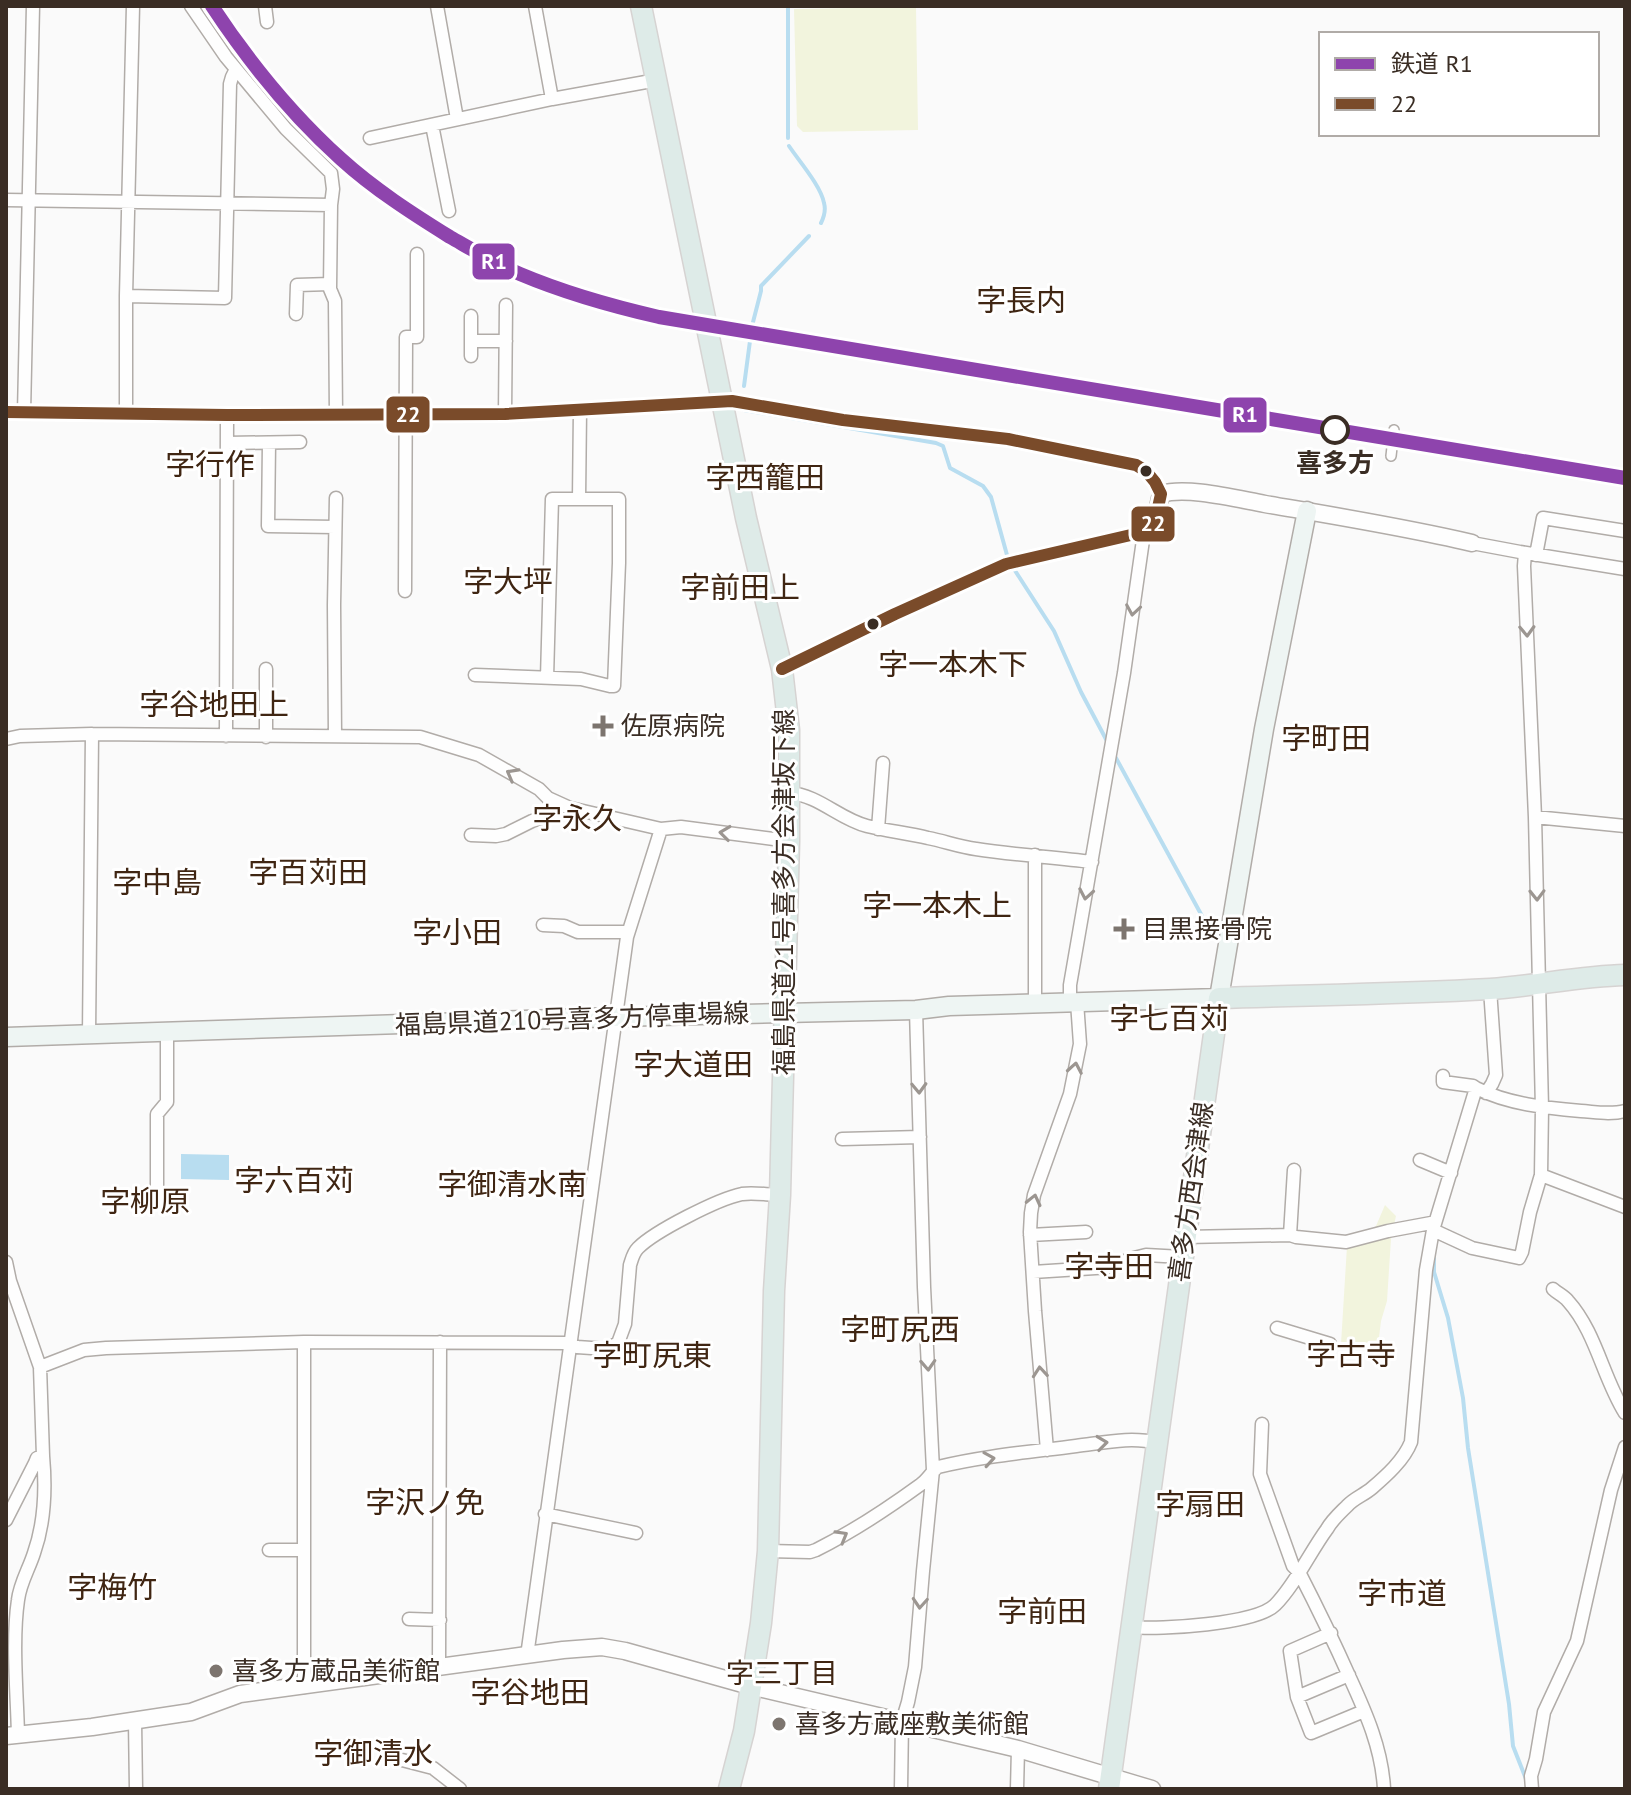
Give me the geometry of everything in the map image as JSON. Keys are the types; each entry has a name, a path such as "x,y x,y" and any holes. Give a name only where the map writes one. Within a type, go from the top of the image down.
{"main road":[{"name":"福島県道21号喜多方会津坂下線","path":"641,6 759,578 782,669 789,730 780,1195 774,1291 768,1551 761,1623 744,1731 729,1789"},
{"path":"1307,511 1264,729 1219,998 1490,989 1625,975"},
{"name":"福島県道210号喜多方停車場線","path":"6,1037 1219,998"},
{"name":"喜多方西会津線","path":"1110,1783 1219,998"}],"street":[{"path":"24,413 33,6"},
{"path":"126,414 133,6"},
{"path":"191,6 236,69 286,129 329,170 333,185 330,284 335,301 336,415"},
{"path":"265,6 267,22"},
{"path":"437,6 457,119"},
{"path":"535,6 552,99"},
{"path":"126,296 225,298 230,84 236,69"},
{"path":"370,138 657,80"},
{"path":"432,125 449,211"},
{"path":"6,200 331,205"},
{"path":"405,591 406,337 417,337 417,254"},
{"path":"296,314 297,285 330,284"},
{"path":"505,414 506,305"},
{"path":"471,316 471,356"},
{"path":"471,341 506,341"},
{"path":"6,412 505,414 732,401 843,420 1008,439 1136,465 1146,471 1158,488 1155,521 1146,532 1070,985 1080,1044 1070,1094 1034,1195 1031,1213 1030,1235 1047,1450"},
{"path":"579,499 580,410"},
{"path":"226,736 227,415"},
{"path":"1391,456 1394,430"},
{"path":"227,443 300,442"},
{"path":"269,443 268,526 335,527"},
{"path":"1158,488 1401,527 1531,554 1624,565"},
{"path":"335,736 336,498"},
{"path":"475,675 547,678 581,679 614,686 619,499 552,499 547,678"},
{"path":"1033,1272 1111,1267 1130,1259 1184,1247 1290,1235 1341,1243 1388,1231 1432,1227 1472,1248 1519,1258 1541,1175 1542,1108 1535,817 1524,566 1543,518 1625,531"},
{"path":"782,669 1006,564 1146,532"},
{"path":"266,669 266,737"},
{"path":"89,1035 92,734"},
{"path":"6,739 92,734 420,737 479,755 539,789 548,798 602,817 661,829 681,827 789,841"},
{"path":"878,829 883,763"},
{"path":"789,793 811,797 842,816 878,829 974,849 1092,862"},
{"path":"471,835 506,834 556,813 561,804"},
{"path":"1535,817 1625,826"},
{"path":"527,1656 628,932 661,829"},
{"path":"1035,855 1035,1003"},
{"path":"543,925 564,926 578,932 628,932"},
{"path":"1132,1627 1192,1625 1251,1617 1274,1606 1328,1526 1352,1501 1370,1490 1389,1472 1408,1450 1432,1227 1481,1091 1496,1075 1490,989"},
{"path":"901,1789 902,1722 915,1667 933,1470 924,1297 916,1010"},
{"path":"157,1195 157,1114 167,1102 167,1032"},
{"path":"1443,1076 1443,1082 1473,1086 1542,1108 1605,1113 1625,1111"},
{"path":"842,1139 920,1137"},
{"path":"1420,1160 1451,1173"},
{"path":"1290,1235 1294,1170"},
{"path":"1541,1175 1625,1207"},
{"path":"40,1367 84,1350 304,1342 570,1343 577,1347 606,1349 618,1343 625,1324 633,1255 638,1248 658,1233 731,1198 749,1194 780,1195"},
{"path":"1030,1235 1086,1232"},
{"path":"6,1262 40,1367 45,1482 34,1554 20,1588 17,1608 12,1735 191,1712 240,1694 602,1647 750,1686 1018,1749 1110,1783 1152,1789"},
{"path":"1553,1289 1568,1301 1583,1322 1625,1413"},
{"path":"1277,1328 1330,1344"},
{"path":"304,1342 304,1687"},
{"path":"439,1667 440,1342"},
{"path":"1262,1424 1260,1474 1293,1566 1331,1633 1364,1711 1382,1760 1384,1789"},
{"path":"768,1551 816,1550 852,1531 925,1483 933,1470 947,1465 1125,1441 1157,1443"},
{"path":"1532,1789 1531,1776 1544,1712 1577,1641 1608,1502 1625,1447"},
{"path":"6,1520 37,1458 43,1456"},
{"path":"545,1514 636,1533"},
{"path":"269,1550 304,1550"},
{"path":"409,1619 440,1620"},
{"path":"1331,1633 1290,1651 1297,1697 1311,1733 1364,1711"},
{"path":"1297,1697 1349,1675"},
{"path":"135,1721 136,1789"},
{"path":"1017,1789 1018,1749"},
{"path":"402,1760 433,1768 460,1789"}],"green space":[{"path":"916,7 918,130 803,132 797,126 794,9"},
{"path":"1385,1205 1396,1216 1391,1239 1387,1301 1377,1354 1341,1344 1347,1246 1376,1226"}],"water":[{"path":"181,1154 229,1155 229,1180 181,1179"}],"waterway":[{"path":"788,6 788,138"},
{"path":"789,146 822,196 825,211 821,223"},
{"path":"744,386 761,286 809,236"},
{"path":"743,408 943,446 950,468 983,486 991,497 1007,555"},
{"path":"1014,569 1054,631 1108,743"},
{"path":"1116,758 1202,916"},
{"path":"1434,1258 1434,1272 1448,1318 1463,1398 1513,1746 1526,1779"}],"rail line":[{"name":"R1","path":"212,6 288,106 367,181 485,257 571,293 659,317 1625,478"}],"transit line":[{"name":"22","path":"6,412 505,414 732,401 843,420 1008,439 1136,465 1146,471 1161,494 1155,521 1148,531 1006,564 782,669"}],"place":[{"name":"喜多方","path":"1335,430"},
{"name":"佐原病院","path":"603,726"},
{"name":"目黒接骨院","path":"1124,929"},
{"name":"喜多方蔵品美術館","path":"216,1671"},
{"name":"喜多方蔵座敷美術館","path":"779,1724"}],"district":[{"name":"字長内","path":"1021,301"},
{"name":"字行作","path":"210,465"},
{"name":"字西籠田","path":"765,478"},
{"name":"字大坪","path":"508,582"},
{"name":"字前田上","path":"740,588"},
{"name":"字一本木下","path":"953,665"},
{"name":"字谷地田上","path":"214,705"},
{"name":"字町田","path":"1326,739"},
{"name":"字永久","path":"577,819"},
{"name":"字百苅田","path":"308,873"},
{"name":"字中島","path":"157,883"},
{"name":"字一本木上","path":"937,906"},
{"name":"字小田","path":"457,933"},
{"name":"字七百苅","path":"1169,1019"},
{"name":"字大道田","path":"693,1065"},
{"name":"字六百苅","path":"294,1181"},
{"name":"字御清水南","path":"512,1185"},
{"name":"字柳原","path":"145,1202"},
{"name":"字寺田","path":"1109,1267"},
{"name":"字町尻西","path":"900,1330"},
{"name":"字古寺","path":"1351,1355"},
{"name":"字町尻東","path":"652,1356"},
{"name":"字沢ノ免","path":"425,1503"},
{"name":"字扇田","path":"1200,1505"},
{"name":"字梅竹","path":"112,1588"},
{"name":"字市道","path":"1402,1594"},
{"name":"字前田","path":"1042,1612"},
{"name":"字三丁目","path":"782,1673"},
{"name":"字谷地田","path":"530,1693"},
{"name":"字御清水","path":"373,1754"}]}
